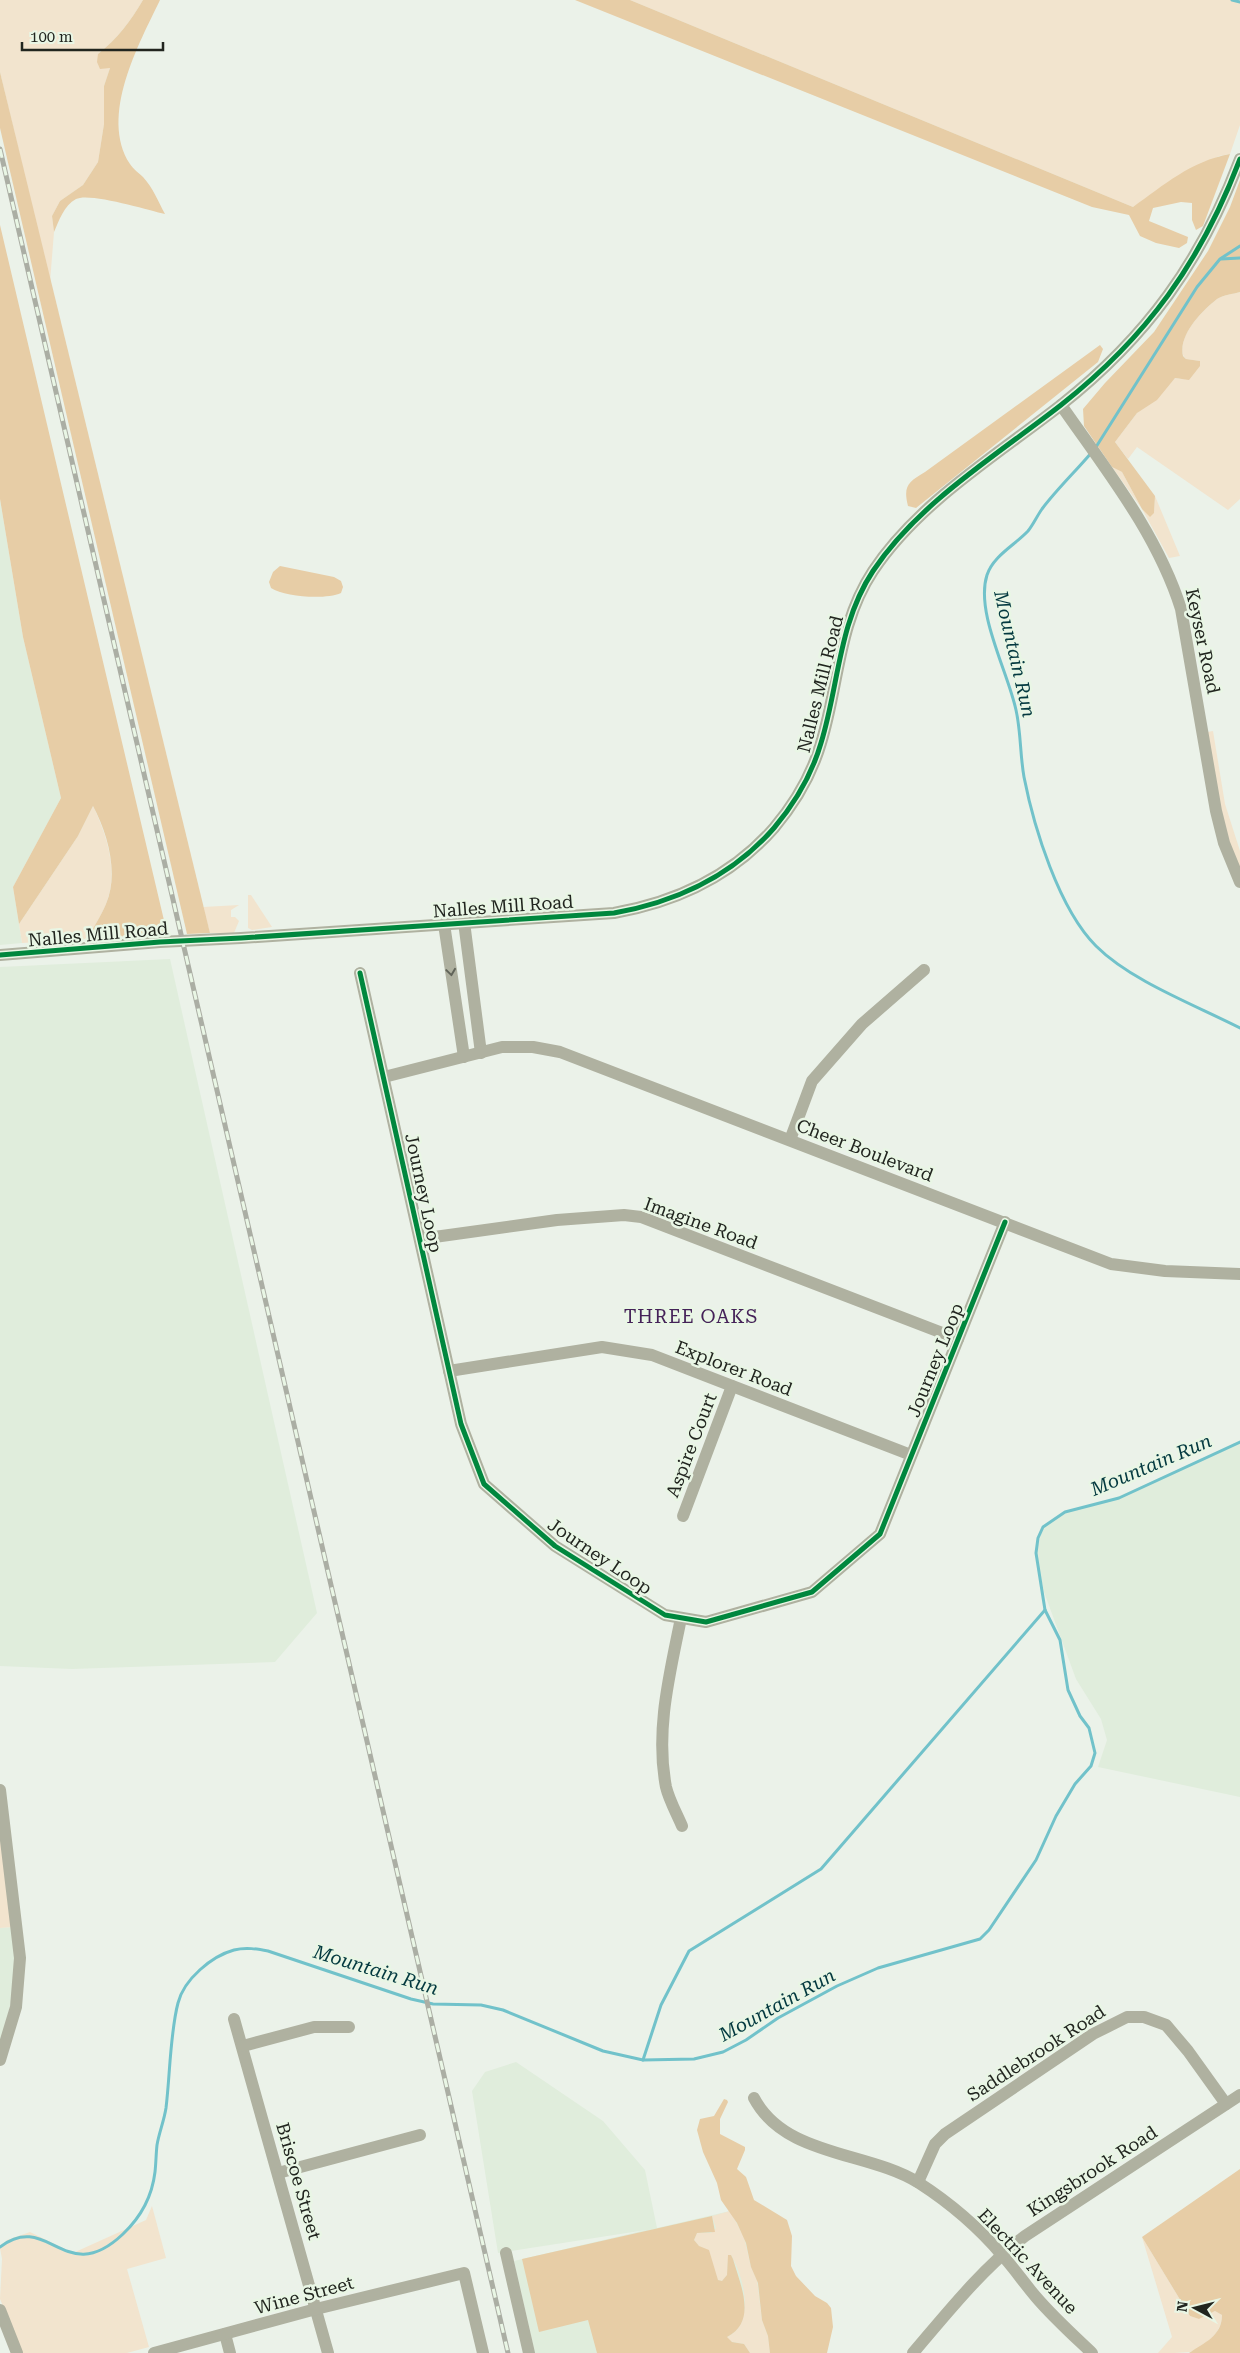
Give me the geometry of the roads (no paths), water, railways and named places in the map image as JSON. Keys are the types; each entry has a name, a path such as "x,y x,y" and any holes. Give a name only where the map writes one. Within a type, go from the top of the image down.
{"street":[{"name":"Nalles Mill Road","path":"0,955 160,942 565,916 638,908 682,894 704,884 749,852 775,826 792,804 816,759 830,705 844,634 858,598 872,572 897,540 920,517 963,480 1062,405 1120,353 1174,289 1200,248 1215,220 1240,160"},
{"name":"Keyser Road","path":"1062,405 1156,547 1173,585 1181,609 1224,843 1240,882"},
{"path":"464,922 481,1053"},
{"path":"444,924 464,1057"},
{"path":"790,1140 812,1081 862,1024 924,970"},
{"name":"Journey Loop","path":"360,973 461,1424 484,1484 555,1546 665,1615 706,1622 812,1592 880,1534 1005,1222"},
{"name":"Cheer Boulevard","path":"384,1077 502,1048 534,1047 560,1052 1110,1264 1165,1272 1240,1274"},
{"name":"Imagine Road","path":"420,1239 557,1220 624,1215 641,1217 958,1339"},
{"name":"Explorer Road","path":"449,1372 602,1347 652,1355 912,1455"},
{"name":"Aspire Court","path":"683,1516 732,1386"},
{"path":"682,1618 669,1677 662,1737 666,1788 682,1826"},
{"path":"0,1790 20,1958 16,2008 0,2060"},
{"name":"Saddlebrook Road","path":"918,2182 936,2144 945,2134 1093,2034 1127,2017 1144,2017 1166,2025 1188,2051 1226,2104"},
{"name":"Briscoe Street","path":"234,2019 328,2353"},
{"path":"243,2046 314,2027 349,2027"},
{"name":"Kingsbrook Road","path":"913,2353 978,2276 1002,2254 1025,2236 1240,2095"},
{"name":"Electric Avenue","path":"754,2098 765,2117 807,2142 918,2182 965,2218 1002,2254 1036,2297 1092,2353"},
{"path":"278,2173 420,2135"},
{"path":"506,2253 529,2353"},
{"name":"Wine Street","path":"154,2353 316,2309 464,2274 482,2353"},
{"path":"0,2310 17,2353"},
{"path":"225,2334 230,2353"}],"waterway":[{"path":"1232,0 1240,2"},
{"name":"Mountain Run","path":"1096,447 1197,287 1220,259 1240,246"},
{"path":"1221,259 1240,258"},
{"name":"Mountain Run","path":"1092,452 1048,502 1028,531 994,562 987,575 984,590 989,624 1016,710 1028,797 1041,843 1060,890 1083,930 1096,946 1110,959 1145,981 1240,1028"},
{"name":"Mountain Run","path":"0,2247 17,2238 32,2237 72,2253 86,2254 103,2249 123,2234 136,2220 149,2198 154,2181 157,2145 166,2108 173,2028 181,1994 186,1985 208,1963 234,1950 247,1948 268,1951 411,1999 433,2004 481,2005 503,2010 603,2051 643,2060 694,2059 723,2052 746,2040 778,2018 837,1986 878,1968 980,1939 989,1930 1036,1860 1056,1816 1075,1784 1091,1766 1095,1753 1089,1728 1080,1716 1068,1690 1060,1640 1045,1610 1036,1553 1038,1538 1043,1527 1065,1512 1119,1498 1240,1442"},
{"path":"643,2060 661,2005 689,1951 821,1869 1045,1610"}],"railway":[{"path":"0,149 508,2353"}],"district":[{"name":"THREE OAKS","path":"691,1316"}]}
